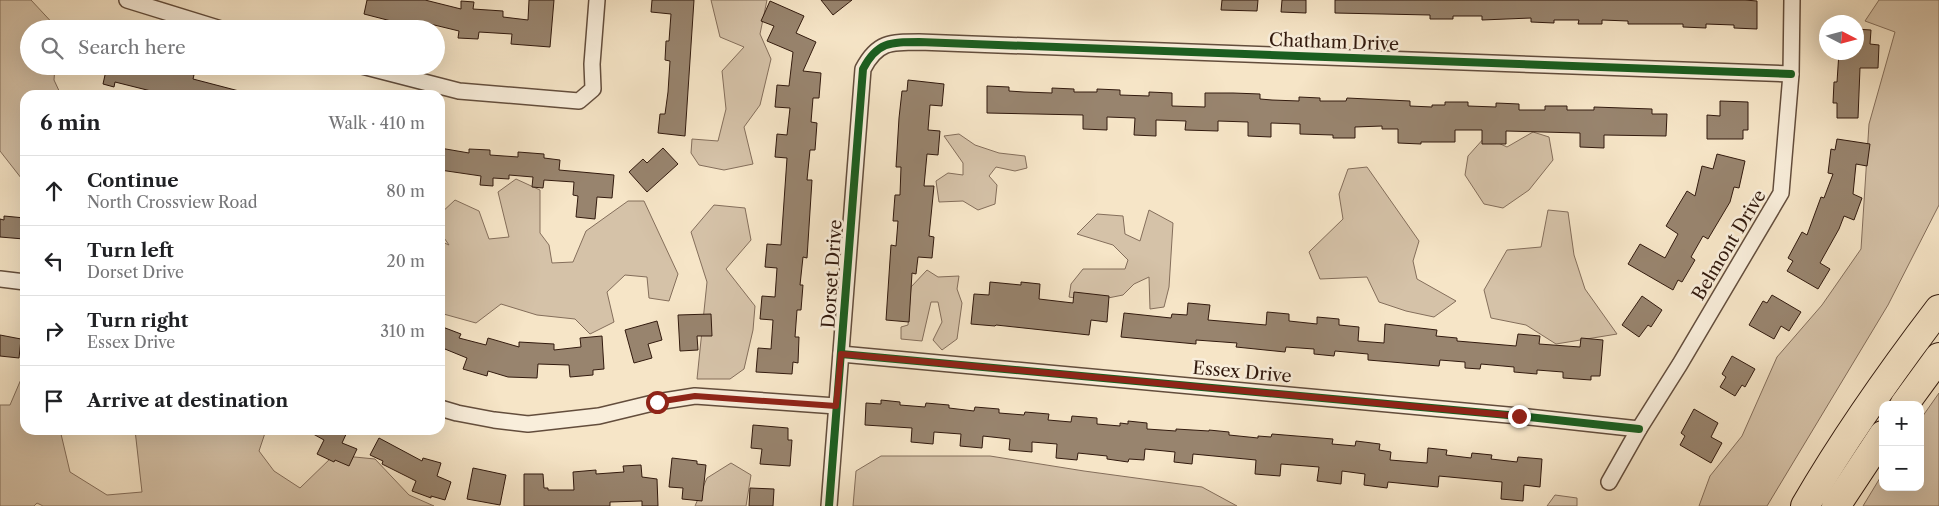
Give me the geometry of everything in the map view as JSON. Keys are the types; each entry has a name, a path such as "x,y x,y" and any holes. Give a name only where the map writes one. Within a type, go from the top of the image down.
{"highway":[{"path":"1805,506 1854,428 1903,356 1939,309"},
{"path":"1907,401 1939,357"},
{"path":"1836,506 1879,441"}],"street":[{"path":"127,0 191,20"},
{"path":"397,75 459,91 579,101 593,89 592,64 597,0"},
{"name":"Belmont Drive","path":"1609,482 1781,193 1790,74 1792,0"},
{"name":"Chatham Drive","path":"878,48 897,42 919,42 1790,74"},
{"name":"Dorset Drive","path":"828,506 863,69 869,57 878,48"},
{"path":"0,279 20,281"},
{"name":"Essex Drive","path":"841,354 1509,415 1639,429"},
{"path":"445,409 485,418 528,424 599,416 657,402 695,396 836,406"}],"shaded area":[{"path":"0,0 31,0 50,20 20,20 20,75 54,75 54,80 59,90 20,90 20,177 0,151"},
{"path":"711,0 767,0 760,34 771,59 760,105 744,127 753,164 724,170 699,165 691,153 692,139 718,141 726,109 722,71 744,47 720,37"},
{"path":"1879,0 1939,0 1939,205 1888,305 1767,506 1699,506 1710,476 1742,436 1777,357 1822,305 1861,249 1869,124 1895,32 1865,21"},
{"path":"1533,132 1549,137 1553,160 1529,190 1503,208 1484,204 1465,175 1468,156 1485,137 1507,147"},
{"path":"959,134 975,145 999,153 1025,156 1027,168 1015,171 996,167 989,176 997,185 995,204 978,210 963,201 939,202 936,181 948,173 963,175 963,163 944,136"},
{"path":"1367,167 1419,241 1413,261 1417,279 1456,301 1434,317 1406,311 1379,302 1367,277 1320,279 1309,252 1343,219 1339,194 1348,169"},
{"path":"516,179 540,190 540,233 549,245 552,263 573,262 586,231 628,201 644,201 678,274 669,301 649,298 647,277 625,275 607,292 614,322 590,334 575,319 537,315 501,304 476,323 445,314 445,243 449,245 445,239 445,209 455,200 479,211 489,239 509,237 498,192"},
{"path":"714,205 745,208 751,240 726,269 755,306 753,330 744,369 730,379 697,379 707,282 691,232"},
{"path":"1149,210 1173,223 1169,287 1164,307 1150,309 1149,277 1134,284 1123,295 1093,301 1069,297 1071,284 1083,269 1125,269 1128,260 1113,245 1077,234 1097,214 1123,216 1125,234 1140,241"},
{"path":"1548,210 1568,212 1574,255 1585,289 1617,334 1556,344 1526,325 1491,318 1484,290 1507,250 1541,247"},
{"path":"927,270 938,277 959,276 957,289 962,303 957,339 942,350 933,340 942,322 938,302 931,302 922,341 901,339 901,327 908,325 911,287"},
{"path":"20,382 20,435 61,435 70,472 107,495 142,492 136,435 264,435 259,451 274,471 300,488 334,455 375,459 409,495 434,506 43,506 37,503 34,506 0,506 0,405 10,405"},
{"path":"1939,393 1939,506 1863,506 1879,480 1879,491 1924,491 1924,414"},
{"path":"881,456 990,456 1202,487 1237,506 853,506 856,471"},
{"path":"731,463 751,475 746,506 695,506 707,478"},
{"path":"1555,495 1577,498 1577,506 1547,506"}],"building":[{"path":"367,0 425,0 461,9 461,1 474,2 473,9 503,11 503,17 528,20 529,0 554,0 550,47 511,44 512,34 479,32 478,39 458,38 459,31 445,28 445,20 386,20 364,14"},
{"path":"652,0 694,0 685,136 658,133 660,114 665,114 668,92 670,61 665,60 666,41 669,41 671,14 651,12"},
{"path":"821,0 852,0 833,15"},
{"path":"1222,0 1258,0 1257,11 1221,10"},
{"path":"1282,0 1306,0 1306,13 1281,12"},
{"path":"1335,0 1745,0 1757,1 1757,29 1734,28 1734,25 1706,24 1706,28 1683,27 1683,24 1628,24 1628,21 1602,20 1602,24 1578,24 1579,20 1554,20 1554,23 1531,22 1531,18 1482,20 1482,16 1453,16 1453,19 1430,19 1430,15 1335,13"},
{"path":"770,1 804,16 796,33 816,42 803,71 821,73 819,98 813,98 811,122 817,123 815,150 810,150 807,180 812,180 807,258 803,257 800,285 803,285 801,310 797,310 795,337 799,337 798,363 793,362 792,374 756,372 758,348 771,349 773,320 760,319 762,296 775,297 777,268 765,267 767,244 781,245 787,158 775,157 777,134 787,135 790,108 775,107 777,85 789,86 793,52 767,41 774,26 761,21"},
{"path":"1864,30 1871,30 1870,44 1879,45 1878,68 1860,68 1858,118 1837,118 1837,103 1833,103 1834,82 1837,82 1838,60 1864,60"},
{"path":"105,75 194,75 193,79 235,90 147,90 115,82 114,87 103,84"},
{"path":"908,80 944,84 942,106 930,105 928,130 940,131 938,155 927,154 924,186 934,186 929,236 934,237 932,258 918,257 916,274 912,273 909,322 886,320 891,245 896,246 898,221 893,221 895,195 900,195 901,167 896,167 899,118 902,91 907,91"},
{"path":"987,86 1009,87 1009,91 1024,92 1052,93 1052,88 1074,89 1074,92 1097,92 1097,89 1120,90 1120,95 1149,96 1149,92 1172,93 1172,106 1205,107 1205,93 1233,93 1260,94 1260,99 1272,100 1299,101 1299,97 1320,98 1320,101 1346,101 1347,98 1410,101 1410,106 1432,107 1432,105 1445,105 1445,102 1468,102 1468,106 1496,107 1496,103 1519,104 1519,110 1545,110 1545,106 1567,106 1567,110 1594,110 1594,107 1652,109 1652,114 1667,114 1666,136 1604,135 1604,148 1580,147 1580,133 1506,131 1506,144 1482,144 1482,130 1455,130 1455,142 1421,142 1421,144 1398,143 1398,129 1382,129 1382,126 1355,127 1355,138 1333,138 1333,135 1300,134 1300,124 1271,123 1271,137 1248,136 1248,122 1218,121 1218,131 1185,130 1186,121 1156,120 1156,136 1134,135 1135,118 1107,117 1107,130 1083,129 1083,115 987,113"},
{"path":"1720,101 1748,102 1748,130 1743,130 1743,139 1707,139 1707,115 1720,116"},
{"path":"1837,139 1870,144 1867,166 1856,164 1853,194 1862,198 1854,220 1844,216 1820,263 1830,269 1818,289 1787,271 1793,261 1788,258 1802,232 1807,235 1821,197 1824,198 1833,174 1828,173 1831,149 1835,150"},
{"path":"663,148 678,164 647,192 629,172 643,159 647,163"},
{"path":"445,149 469,153 469,149 490,150 490,155 518,157 518,152 544,154 544,158 560,160 559,170 614,175 612,198 597,197 595,219 576,217 578,196 573,195 574,182 544,180 543,188 532,187 533,177 509,175 509,179 493,178 493,186 480,185 481,176 445,171"},
{"path":"1717,154 1745,161 1739,188 1734,187 1730,202 1708,239 1703,236 1691,257 1695,260 1682,282 1678,280 1673,290 1628,264 1640,244 1665,258 1678,234 1666,226 1687,191 1695,196 1702,166 1713,169"},
{"path":"4,216 20,218 20,239 0,237 0,219 4,220"},
{"path":"990,282 1021,285 1021,282 1040,284 1039,299 1073,303 1074,292 1109,296 1107,322 1091,320 1089,335 971,324 974,294 989,295"},
{"path":"1772,295 1801,312 1789,331 1781,326 1774,339 1749,325 1763,301 1767,303"},
{"path":"1642,296 1662,310 1651,327 1648,325 1639,337 1622,325"},
{"path":"1188,303 1210,305 1208,320 1266,325 1267,312 1289,314 1289,321 1317,324 1317,317 1339,319 1339,325 1359,327 1358,341 1384,343 1385,324 1437,330 1436,336 1457,338 1457,341 1516,346 1518,334 1540,336 1539,344 1580,347 1581,338 1603,340 1600,376 1591,376 1591,380 1563,378 1563,372 1537,370 1537,374 1514,372 1514,367 1481,364 1480,369 1465,368 1465,362 1440,360 1439,366 1368,360 1368,354 1335,351 1334,356 1314,354 1314,349 1286,347 1285,352 1236,347 1237,343 1196,340 1196,344 1121,337 1124,313 1171,318 1172,314 1187,315"},
{"path":"711,314 712,336 697,336 698,350 680,351 678,315"},
{"path":"657,321 662,340 648,344 652,358 634,363 625,330"},
{"path":"445,328 461,334 459,338 486,345 488,338 519,347 519,342 554,344 554,350 581,347 580,338 602,336 604,369 593,370 593,375 570,377 569,365 538,364 537,378 508,377 488,371 487,376 463,369 467,358 445,349"},
{"path":"0,335 20,339 19,358 0,356"},
{"path":"1732,356 1755,369 1745,387 1742,385 1735,396 1720,387 1726,377 1722,374"},
{"path":"881,400 900,402 900,405 925,407 926,403 949,405 949,408 974,411 975,407 999,409 999,413 1024,415 1025,412 1049,414 1048,420 1071,422 1072,416 1097,418 1097,424 1120,426 1120,423 1128,424 1128,421 1147,423 1147,429 1176,431 1176,429 1209,430 1229,432 1229,435 1258,438 1258,436 1271,437 1272,434 1333,439 1332,444 1355,446 1356,441 1380,444 1379,450 1391,452 1390,460 1427,463 1428,448 1447,450 1446,455 1471,458 1472,453 1492,455 1491,459 1517,462 1518,457 1542,459 1540,487 1524,485 1523,501 1501,499 1502,482 1439,476 1438,487 1388,482 1387,488 1364,485 1365,474 1342,471 1341,484 1317,481 1319,467 1281,464 1280,476 1255,474 1256,460 1193,454 1192,464 1174,462 1175,452 1145,449 1144,460 1129,459 1128,462 1107,459 1107,456 1078,453 1077,460 1056,458 1057,444 1032,442 1032,452 1009,450 1010,439 983,436 982,448 960,446 961,434 934,432 933,444 911,442 912,428 865,425 866,403 881,404"},
{"path":"1694,409 1718,423 1711,437 1722,443 1711,463 1680,445 1685,436 1681,433"},
{"path":"753,425 788,428 788,440 792,440 790,466 760,464 762,449 751,448"},
{"path":"315,435 346,435 342,443 357,449 349,466 335,460 334,462 317,454 324,440"},
{"path":"379,438 422,461 423,458 441,463 437,476 451,482 445,500 431,496 431,498 412,491 416,481 382,464 383,461 370,455"},
{"path":"672,458 697,461 697,464 706,465 702,501 682,499 683,488 669,487"},
{"path":"641,465 642,477 657,479 658,506 642,506 642,501 610,502 610,506 524,506 524,474 543,474 544,488 548,488 548,490 574,490 573,472 596,470 596,474 624,472 623,466"},
{"path":"473,468 506,475 500,505 467,499"},
{"path":"750,488 774,489 773,506 749,506"}],"cycle path":[{"path":"829,506 863,69 874,53 885,45 900,42 919,42 1791,74"},
{"path":"841,354 1519,416 1639,429"}],"route":[{"path":"657,402 695,396 836,406 841,354 1519,416"}]}
